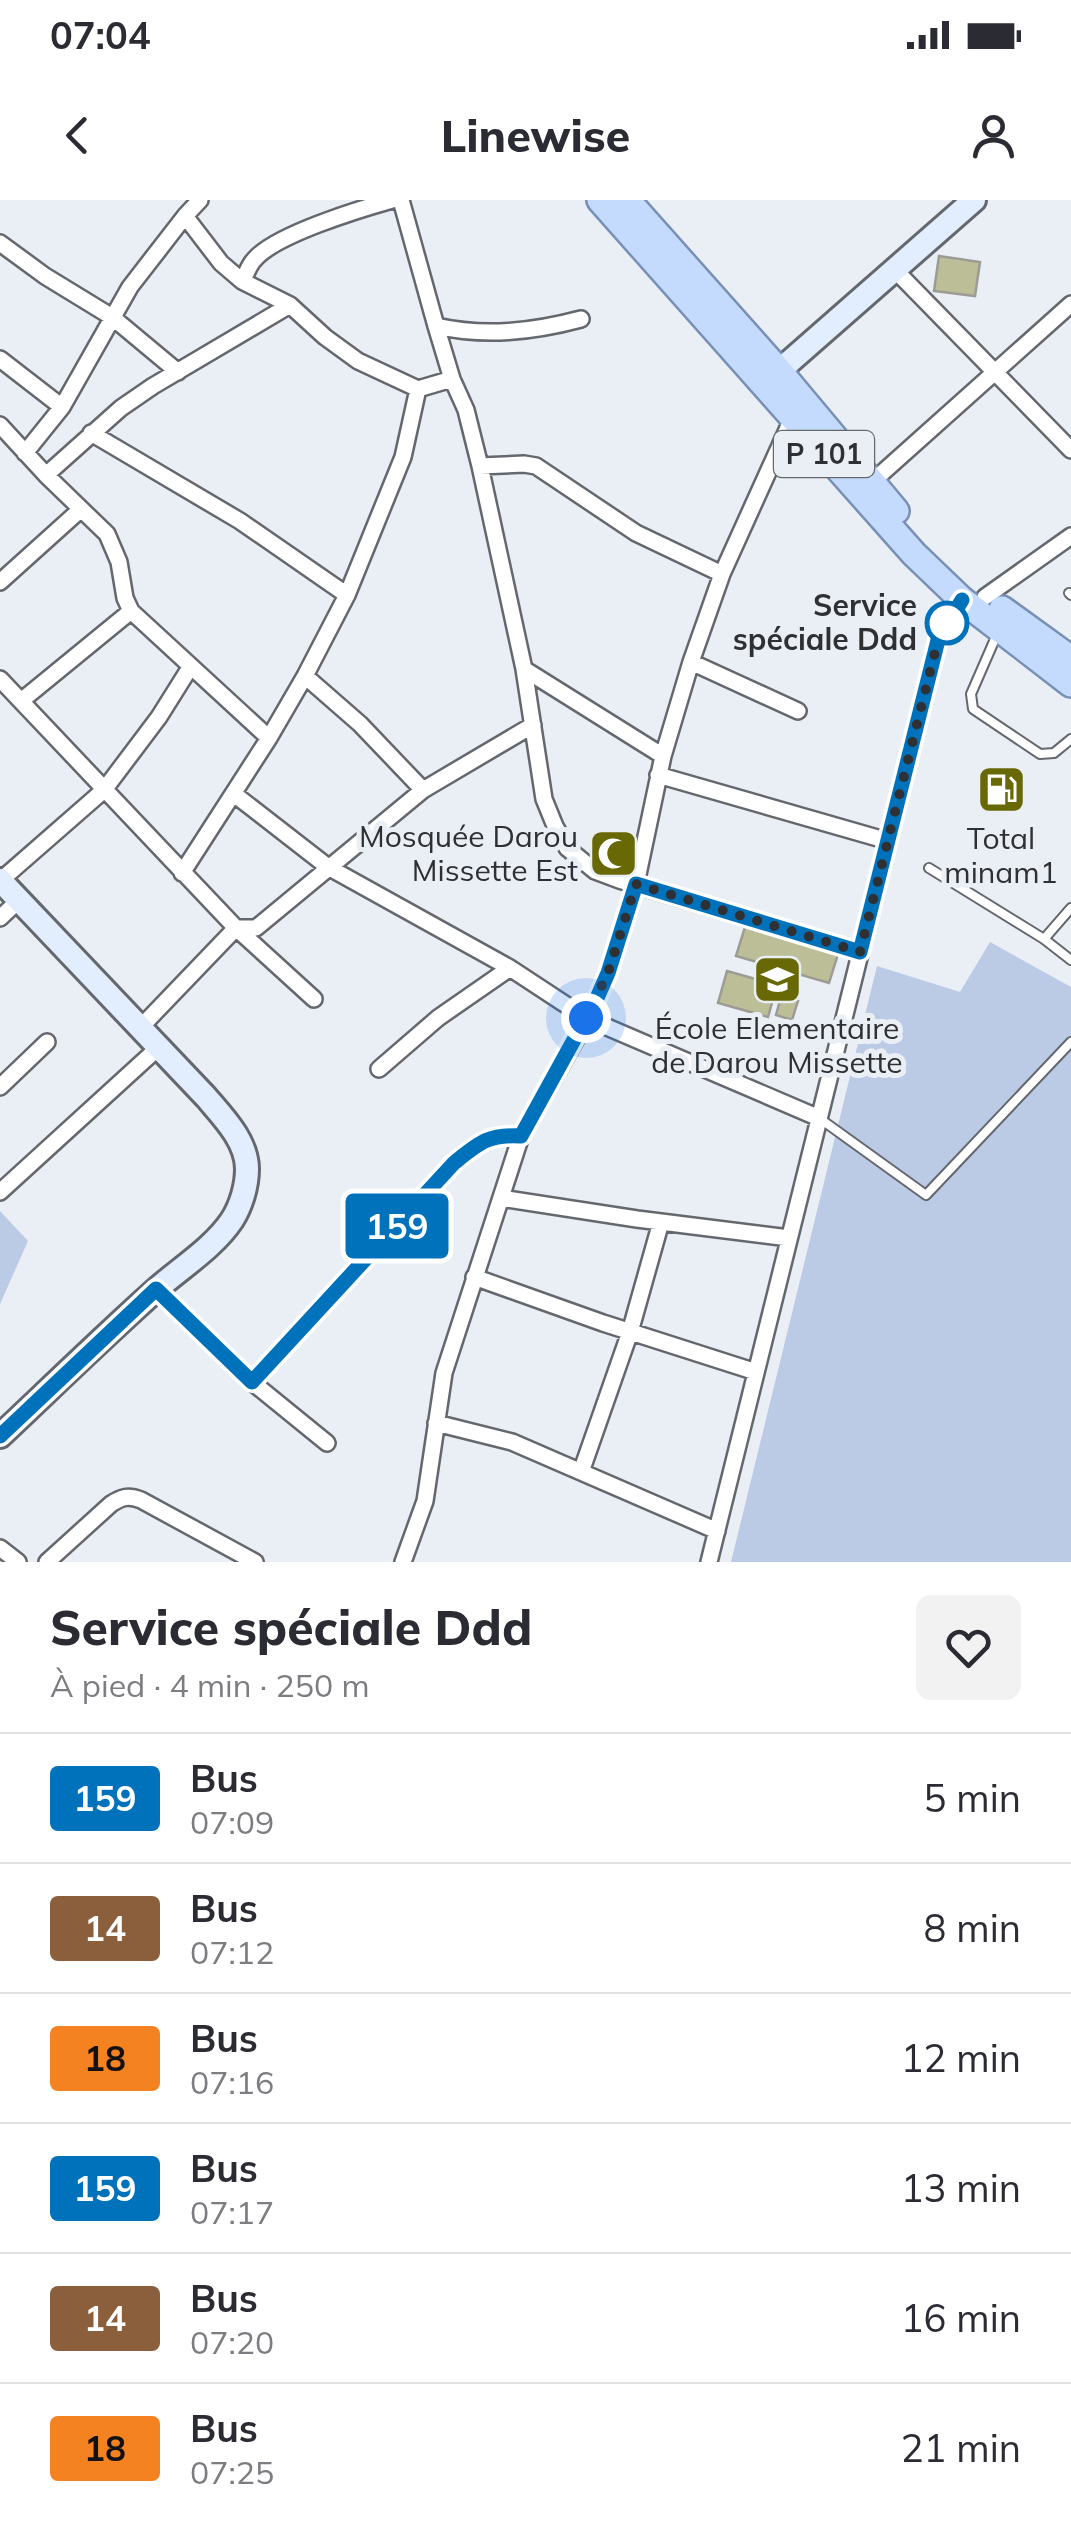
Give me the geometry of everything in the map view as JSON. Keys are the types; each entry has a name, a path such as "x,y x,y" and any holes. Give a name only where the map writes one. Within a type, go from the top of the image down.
{"main road":[{"name":"P 101","path":"600,200 914,554 973,598 1071,659"},
{"name":"P 101","path":"627,200 780,371 999,628 1071,684"}],"street":[{"path":"26,453 62,407 130,287 200,200"},
{"path":"242,281 254,259 282,240 392,200"},
{"path":"401,200 452,379 466,410 524,669 544,799 567,848 595,870 619,880 860,952"},
{"path":"780,371 974,200"},
{"path":"185,216 221,263 242,281 290,306 358,361 418,389 452,379"},
{"path":"0,243 44,276 112,317 178,372"},
{"path":"894,269 1071,450"},
{"path":"872,482 1071,304"},
{"path":"46,475 121,408 290,306"},
{"path":"436,326 488,334 581,320"},
{"path":"0,359 62,407"},
{"path":"182,873 269,738 347,595 403,457 418,389"},
{"path":"403,1562 425,1501 444,1373 521,1136 608,973 636,884 662,756 691,662 722,574 792,418"},
{"path":"0,426 106,534 119,562 131,611 269,738"},
{"path":"92,434 240,521 347,595"},
{"path":"480,466 536,466 636,534 722,574"},
{"path":"0,582 80,510"},
{"path":"709,1562 938,640 973,598 1071,536"},
{"path":"21,701 131,611"},
{"path":"691,662 798,711"},
{"path":"0,1436 207,1246 233,1219 242,1201 248,1170 244,1151 228,1123 0,880 104,790 160,717 191,666"},
{"path":"524,669 662,756"},
{"path":"305,676 360,724 423,790"},
{"path":"0,679 182,873 314,999"},
{"path":"140,1028 236,928 256,928 423,790 533,725"},
{"path":"658,775 888,841"},
{"path":"234,794 328,867 510,968 586,1018 819,1118"},
{"path":"0,918 19,900"},
{"path":"379,1070 438,1018 510,968"},
{"path":"0,1086 47,1042"},
{"path":"2,1187 159,1047"},
{"path":"252,1382 454,1163 482,1141 499,1134 521,1136"},
{"path":"500,1198 789,1238"},
{"path":"582,1472 630,1332 661,1222"},
{"path":"474,1277 756,1372"},
{"path":"156,1289 252,1382 327,1444"},
{"path":"436,1424 512,1442 717,1532"},
{"path":"47,1562 111,1504 129,1496 255,1562"}],"lane":[{"path":"999,628 971,694 973,709 1040,754 1054,753 1071,739"},
{"path":"928,868 1044,939 1071,960"},
{"path":"1044,939 1071,908"},
{"path":"819,1118 926,1195 1071,1042"}],"shaded area":[{"path":"990,942 1071,987 1071,1562 731,1562 877,966 960,992"},
{"path":"0,1211 28,1241 0,1304"}],"building":[{"path":"939,256 980,262 975,296 934,291"},
{"name":"Mosquée Darou Missette Est","path":"603,839 623,839 624,870 603,869"},
{"path":"745,927 838,954 829,983 736,956"},
{"path":"727,971 777,985 768,1017 718,1003"},
{"path":"781,997 798,1001 792,1020 776,1015"}],"bus line":[{"name":"159","path":"0,1436 156,1289 252,1382 454,1163 482,1141 499,1134 521,1136 597,998 636,884 860,952 938,640 962,600"}],"place":[{"name":"Service spéciale Ddd","path":"947,623"},
{"name":"Total minam1","path":"1001,790"},
{"name":"Mosquée Darou Missette Est","path":"613,854"},
{"name":"École Elementaire de Darou Missette","path":"777,980"}],"route":[{"path":"586,1018 608,973 636,884 860,952 938,640 950,620 947,623"}]}
